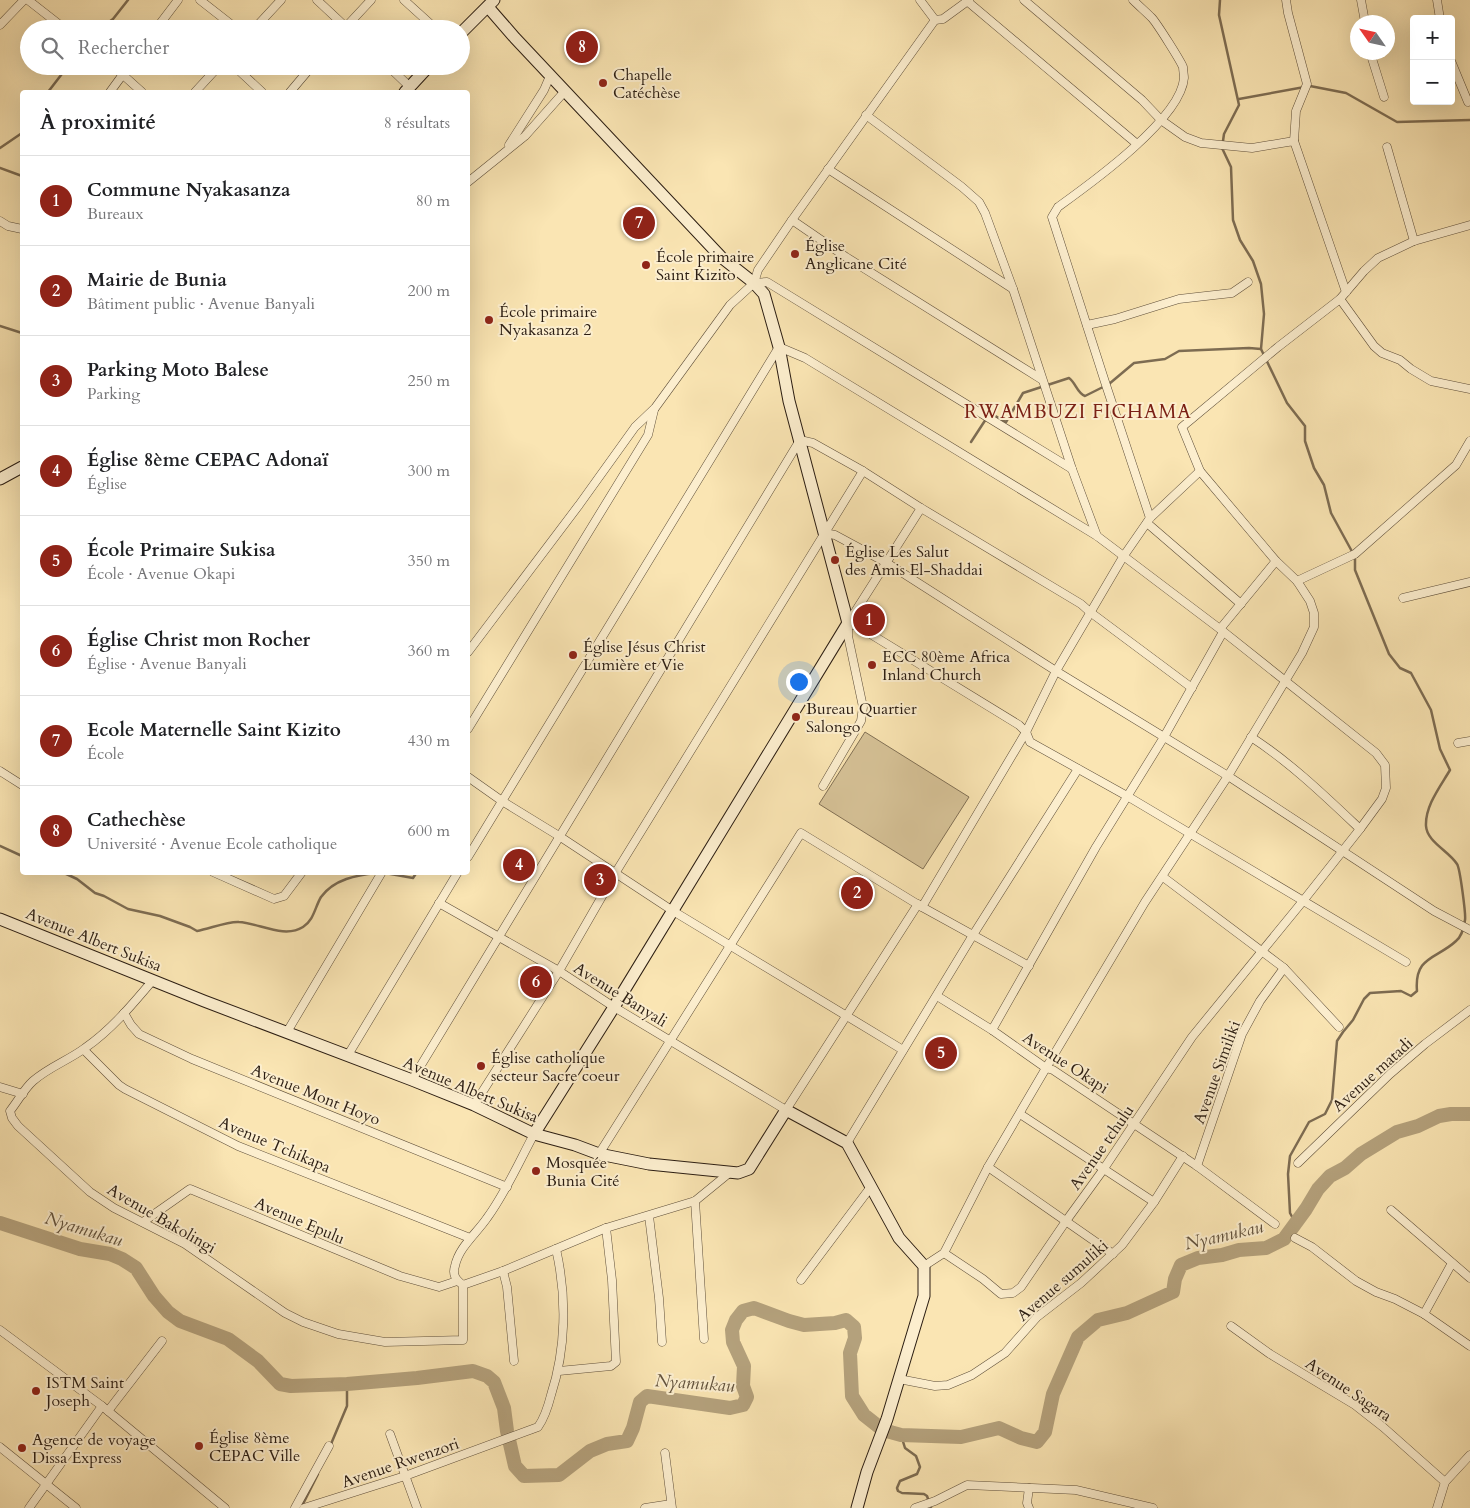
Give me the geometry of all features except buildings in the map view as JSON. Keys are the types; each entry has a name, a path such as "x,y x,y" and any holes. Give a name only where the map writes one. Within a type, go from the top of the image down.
{"street":[{"path":"0,25 26,0 53,20"},
{"path":"163,20 178,0"},
{"path":"200,0 226,20"},
{"path":"262,20 281,0"},
{"path":"317,0 338,20"},
{"path":"353,20 371,0"},
{"path":"404,0 426,20"},
{"path":"920,0 935,20"},
{"path":"1024,0 1142,100 1161,120 1185,137 1201,143 1252,148 1294,141"},
{"path":"1133,0 1153,19 1182,66 1184,78 1181,91 1161,120 1137,144 1116,164 1058,207 1052,217 1149,521 1241,604"},
{"path":"1289,0 1307,84 1296,111 1294,141 1346,292"},
{"path":"1361,0 1364,15"},
{"path":"1438,0 1440,15"},
{"path":"470,649 635,427 655,408 730,305 754,283 758,270 792,220 935,20 942,19 968,1 1137,144"},
{"path":"470,23 488,2 550,76 721,256 754,283 764,294 779,348 789,401 848,623 848,636 862,706 861,721 823,786"},
{"path":"1372,60 1384,97"},
{"path":"1455,71 1468,102"},
{"path":"111,90 122,75"},
{"path":"124,75 140,90"},
{"path":"197,90 211,75"},
{"path":"244,75 260,90"},
{"path":"292,90 304,75"},
{"path":"395,75 407,90 421,75"},
{"path":"505,150 544,90 550,76"},
{"path":"470,180 524,136 565,91"},
{"path":"866,115 962,187 979,202 992,228 1072,469 1097,536"},
{"path":"1387,147 1414,241"},
{"path":"828,169 1013,289"},
{"path":"792,220 1043,383"},
{"path":"0,222 20,229"},
{"path":"924,1266 944,1253 988,1167 1046,1068 1145,902 1228,776 1302,653 1314,627 1314,613 1310,601 1297,581 1276,561 1200,470 1182,427 1340,299 1378,258 1414,241 1470,225"},
{"path":"754,283 767,282 1072,469"},
{"path":"1087,325 1115,319 1179,299 1232,293 1248,282"},
{"path":"1340,299 1374,346 1382,353 1400,360 1411,370 1431,381 1470,389"},
{"path":"470,854 779,348"},
{"name":"Avenue tchulu","path":"779,348 805,358 1097,536 1286,680 1376,753 1385,766 1386,788 1382,799 1303,901 1192,1037 1104,1170 1021,1287 1013,1293 1001,1294 983,1278 944,1253"},
{"path":"470,726 648,435 655,408"},
{"path":"800,440 813,443 863,471 1081,604 1192,688"},
{"path":"412,1080 800,440"},
{"path":"1297,581 1353,556 1456,465 1470,441"},
{"path":"0,477 20,468"},
{"path":"857,1508 887,1419 924,1296 924,1266 898,1238 847,1143 786,1110 846,1015 920,905 1026,732 1056,671 1123,556 1149,521 1200,470"},
{"path":"474,1105 558,971 616,872 863,471"},
{"path":"460,1283 453,1273 455,1264 470,1238 487,1219 507,1188 534,1134 614,1007 848,623 921,508"},
{"path":"824,533 835,536 887,563 1056,671 1228,776 1434,911 1468,929"},
{"path":"992,1030 1096,847 1164,737 1222,630 1276,561"},
{"path":"1403,598 1470,582"},
{"path":"848,623 859,627 1019,725 1026,732 1030,742 1127,796 1406,962"},
{"path":"1251,737 1276,753 1360,829"},
{"path":"1458,744 1470,741"},
{"path":"847,1143 973,935 1078,769"},
{"path":"0,771 20,784"},
{"path":"470,778 502,801 730,946 903,1050"},
{"path":"599,1154 800,833 920,905 1029,966"},
{"path":"220,875 274,900 284,896 300,875"},
{"path":"287,1032 380,875"},
{"path":"348,1055 456,875"},
{"path":"1163,877 1284,968 1339,1027"},
{"name":"Avenue Banyali","path":"439,902 558,971 614,1007 786,1110"},
{"name":"Avenue Albert Sukisa","path":"0,919 412,1080 474,1105 534,1134 575,1145 599,1154 649,1164 738,1174 749,1169 786,1110"},
{"name":"Avenue Similiki","path":"1197,1166 1242,1034 1260,1001 1284,968"},
{"path":"0,1087 12,1089 23,1094 34,1081 66,1059 84,1050 102,1035 152,980"},
{"name":"Avenue Okapi","path":"937,996 992,1030 1046,1068 1053,1070 1135,1123 1275,1224"},
{"name":"Avenue matadi","path":"1298,1163 1390,1074 1470,1010"},
{"name":"Avenue Mont Hoyo","path":"124,1013 131,1026 139,1034 192,1058 507,1188"},
{"name":"Avenue Tchikapa","path":"84,1050 118,1085 238,1146 470,1238"},
{"name":"Avenue Bakolingi","path":"23,1094 10,1112 12,1118 18,1126 90,1192 114,1208 185,1244 285,1314 338,1334 385,1342 463,1340 460,1283"},
{"path":"1020,1114 1154,1202"},
{"name":"Avenue sumuliki","path":"899,1379 935,1386 948,1384 972,1375 1005,1353 1037,1317 1081,1283 1122,1245 1154,1202 1183,1156"},
{"path":"988,1167 1113,1254"},
{"path":"704,1339 695,1201 728,1174"},
{"path":"801,1280 870,1188"},
{"name":"Avenue Epulu","path":"143,1222 190,1189 400,1276 439,1287 503,1271 606,1228 695,1201"},
{"path":"1391,1210 1470,1278"},
{"path":"649,1216 659,1298 662,1342"},
{"path":"559,1371 611,1366 616,1362 612,1280 606,1228"},
{"path":"1295,1238 1312,1247 1363,1285 1424,1314 1470,1346"},
{"name":"Avenue Rwenzori","path":"304,1508 405,1476 538,1427 544,1419 559,1371 563,1312 561,1271 556,1249"},
{"path":"1424,1314 1452,1263"},
{"path":"503,1271 508,1287 514,1361"},
{"name":"Avenue Sagara","path":"1231,1326 1270,1354 1355,1405 1383,1426 1445,1482"},
{"path":"0,1330 105,1409 225,1508"},
{"path":"29,1508 46,1483 162,1341"},
{"path":"390,1434 417,1508"},
{"path":"296,1508 329,1446"},
{"path":"0,1447 76,1508"},
{"path":"645,1508 672,1506 665,1453"},
{"path":"1437,1508 1445,1482 1470,1454"},
{"path":"915,1508 935,1501 967,1485 1076,1490 1153,1508"},
{"path":"1029,1488 1027,1503 1029,1508"}],"shaded area":[{"path":"865,732 969,797 923,869 819,804"}],"waterway":[{"path":"112,20 128,0"},
{"path":"1220,0 1219,15 1239,105 1224,134 1222,148 1231,167 1233,220 1240,240 1253,261 1261,284 1264,314 1261,349 1287,403 1305,426 1305,441 1314,468 1324,485 1331,513 1355,557 1355,570 1389,654 1400,668 1411,673 1431,710 1440,749 1450,770 1431,804 1426,819 1426,826 1427,832 1434,842 1457,864 1465,916 1463,929 1458,939 1428,960 1419,971 1417,991 1411,996 1401,991 1370,993 1364,999 1353,1020 1337,1041 1332,1100 1325,1114 1309,1122 1290,1156 1288,1174 1290,1213 1296,1224"},
{"path":"50,90 61,75"},
{"path":"1239,99 1310,86 1346,93 1397,122 1470,120"},
{"path":"0,148 20,134"},
{"path":"0,168 20,175"},
{"path":"0,326 20,332"},
{"path":"990,413 1006,422 1023,393 1069,378 1080,393 1085,396 1109,384 1134,363 1165,359 1179,351 1261,349"},
{"path":"971,442 986,419"},
{"path":"0,846 20,855"},
{"path":"68,875 95,893 128,909 160,916 197,931 239,922 280,931 296,930 307,924 326,891 339,882 362,875"},
{"path":"396,875 413,878 415,875"},
{"name":"Nyamukau","path":"0,1223 80,1249 110,1254 122,1259 136,1268 154,1296 168,1312 180,1321 228,1339 258,1361 280,1384 291,1386 347,1384 473,1371 487,1376 494,1382 504,1408 515,1466 524,1476 559,1475 590,1451 607,1444 627,1441 633,1428 640,1402 647,1396 730,1408 743,1405 747,1397 743,1386 744,1366 733,1342 732,1330 736,1320 743,1311 754,1308 804,1325 835,1323 846,1320 854,1327 855,1338 850,1353 852,1396 864,1415 883,1430 901,1435 961,1437 999,1428 1021,1438 1037,1442 1045,1432 1053,1394 1078,1337 1098,1320 1127,1313 1173,1292 1175,1279 1181,1265 1198,1258 1222,1255 1239,1250 1266,1248 1284,1239 1318,1189 1330,1176 1345,1168 1361,1154 1397,1132 1418,1126 1439,1116 1470,1114"},
{"path":"331,1444 347,1406 347,1384"},
{"path":"901,1435 905,1448 916,1456 920,1467 917,1474 900,1481 897,1488 898,1491 902,1493 924,1494 927,1496 931,1508"},
{"path":"303,1504 318,1474"}],"place":[{"name":"Cathechèse","path":"582,47"},
{"name":"Chapelle Catéchèse","path":"603,83"},
{"name":"Ecole Maternelle Saint Kizito","path":"639,223"},
{"name":"Église Anglicane Cité","path":"795,254"},
{"name":"École primaire Saint Kizito","path":"646,265"},
{"name":"École primaire Nyakasanza 2","path":"489,320"},
{"name":"Église Les Salut des Amis El-Shaddai","path":"835,560"},
{"name":"Commune Nyakasanza","path":"869,620"},
{"name":"Église Jésus Christ Lumière et Vie","path":"573,655"},
{"name":"ECC 80ème Africa Inland Church","path":"872,665"},
{"name":"Bureau Quartier Salongo","path":"796,717"},
{"name":"Église 8ème CEPAC Adonaï","path":"519,865"},
{"name":"Parking Moto Balese","path":"600,880"},
{"name":"Mairie de Bunia","path":"857,893"},
{"name":"Église Christ mon Rocher","path":"536,982"},
{"name":"École Primaire Sukisa","path":"941,1053"},
{"name":"Église catholique secteur Sacre coeur","path":"481,1066"},
{"name":"Mosquée Bunia Cité","path":"536,1171"},
{"name":"ISTM Saint Joseph","path":"36,1391"},
{"name":"Église 8ème CEPAC Ville","path":"199,1446"},
{"name":"Agence de voyage Dissa Express","path":"22,1448"}],"district":[{"name":"RWAMBUZI FICHAMA","path":"1078,411"}]}
